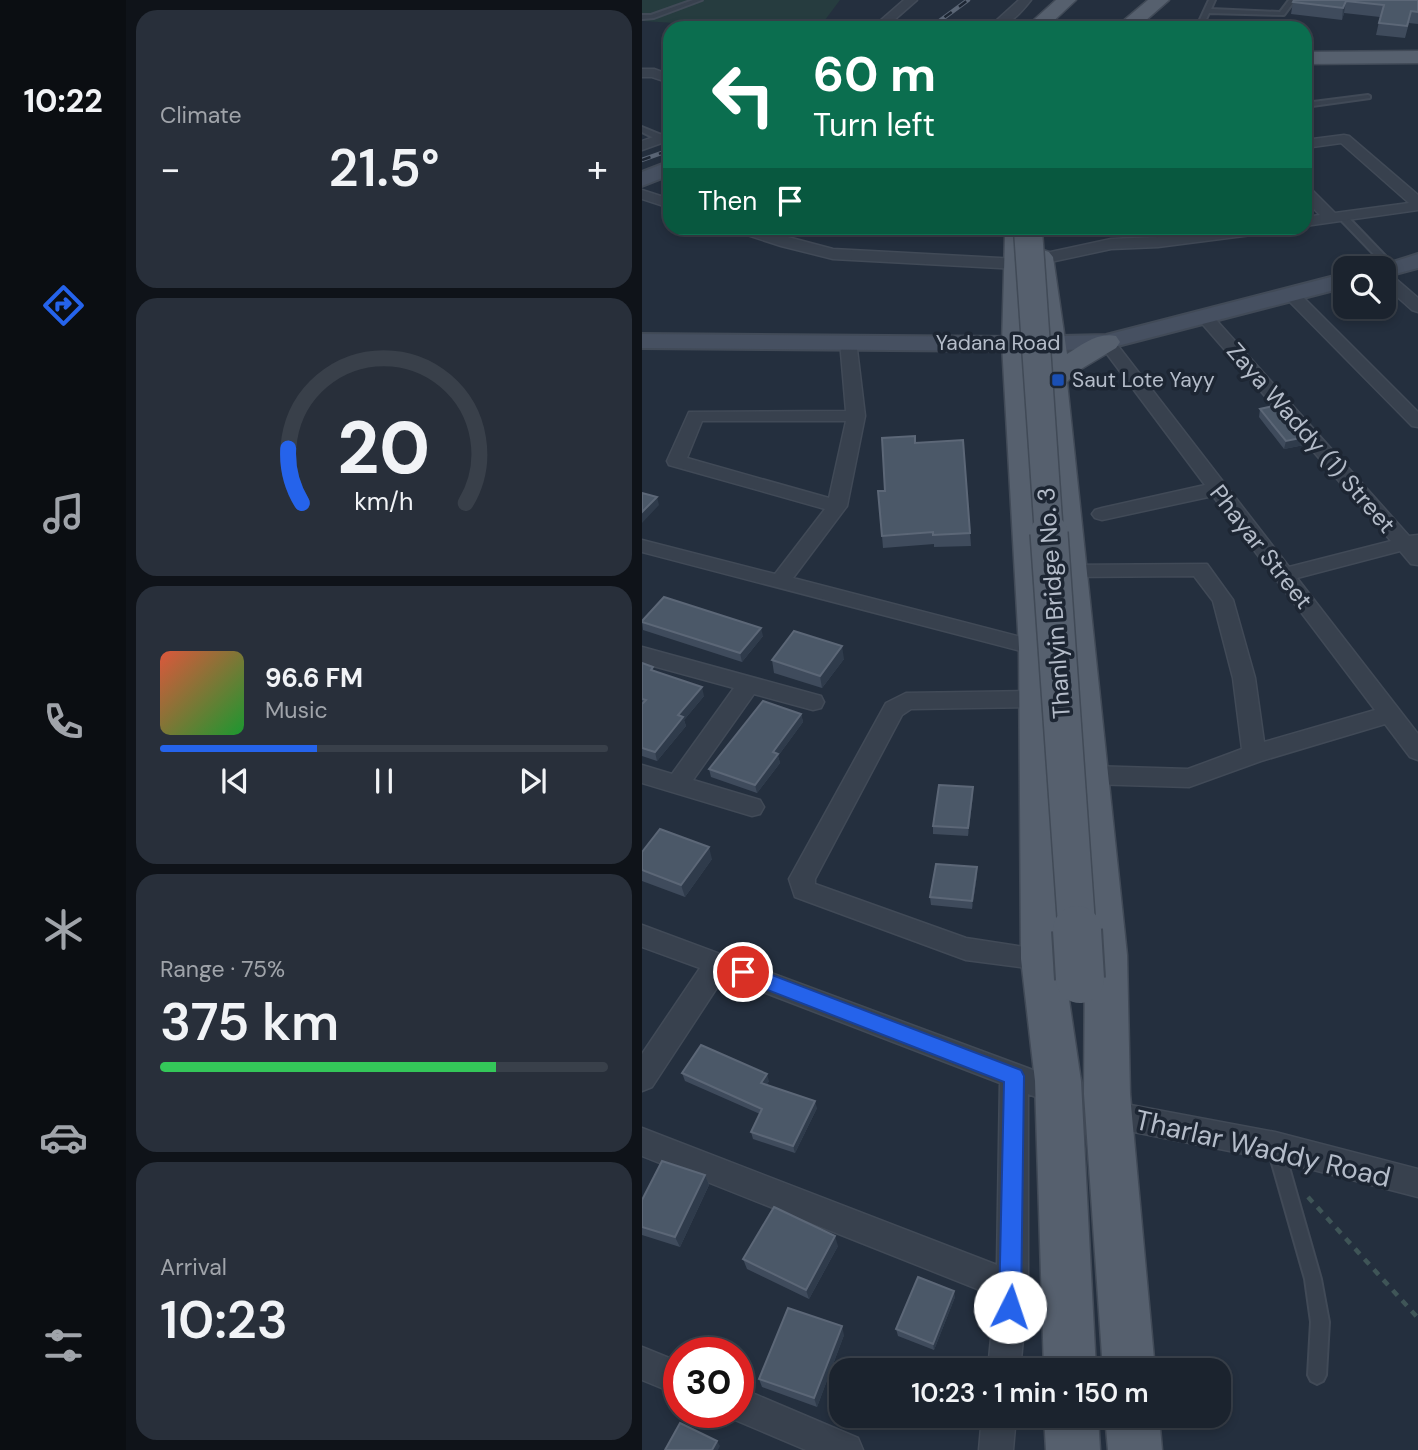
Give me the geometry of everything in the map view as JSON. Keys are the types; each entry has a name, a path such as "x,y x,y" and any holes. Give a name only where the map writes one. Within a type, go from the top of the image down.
{"main road":[{"path":"1043,21 1067,0"},
{"path":"1062,21 1081,0"},
{"path":"1119,21 1138,0"},
{"path":"1133,21 1160,0"},
{"path":"1152,21 1176,0"},
{"path":"1312,58 1418,57"},
{"path":"642,180 663,170"},
{"path":"1019,235 1053,344 1053,381 1090,775 1063,862 1042,959 1043,1083 1069,1358"},
{"name":"Thanlyin Bridge No. 3","path":"1028,235 1080,979"},
{"path":"1037,235 1029,262 1016,344 1038,699 1063,862 1106,956 1108,1104 1128,1358"},
{"path":"1396,269 1418,261"},
{"name":"Yadana Road","path":"642,341 1016,344 1106,342 1333,283"},
{"path":"1053,381 1066,366 1106,342"},
{"path":"1027,535 1067,534"},
{"path":"1043,1083 1080,979"},
{"path":"1080,979 1108,1104"},
{"path":"1072,1428 1073,1450"},
{"path":"1133,1428 1135,1450"}],"street":[{"path":"886,21 912,0"},
{"path":"1003,21 1025,0"},
{"path":"642,73 663,76"},
{"path":"642,146 663,138"},
{"path":"1312,143 1344,139 1418,205"},
{"path":"642,194 663,202"},
{"path":"1312,197 1337,218"},
{"path":"1312,221 1418,205"},
{"path":"761,235 833,254 1029,262 1111,244 1158,242 1204,235"},
{"path":"1152,235 1158,242"},
{"path":"1396,282 1418,307"},
{"path":"1290,293 1418,422"},
{"name":"Zaya Waddy (1) Street","path":"1204,316 1411,542 1418,559"},
{"path":"780,581 837,506 856,416 848,341"},
{"name":"Phayar Street","path":"1106,342 1418,751"},
{"path":"837,506 676,461 695,416 856,416"},
{"path":"1102,514 1216,489"},
{"path":"1284,575 1411,542"},
{"path":"642,546 1036,648"},
{"path":"1070,572 1200,569 1223,600 1244,678 1253,754"},
{"path":"642,655 813,702"},
{"path":"677,785 749,684"},
{"path":"1038,699 906,701 894,709 802,879 804,890 966,949 1042,959"},
{"path":"1090,775 1189,778 1253,754 1390,714"},
{"path":"642,774 752,807"},
{"path":"642,936 1043,1083 1012,1287 1005,1358"},
{"path":"642,1078 718,962"},
{"name":"Tharlar Waddy Road","path":"1108,1104 1418,1183"},
{"path":"642,1142 1012,1287"},
{"path":"642,1363 663,1372"},
{"path":"754,1411 846,1450"},
{"path":"996,1450 999,1428"}],"lane":[{"path":"642,17 652,17 699,0"},
{"path":"1202,21 1212,0"},
{"path":"1206,11 1282,14 1292,0"},
{"path":"1312,104 1368,97"},
{"path":"642,129 663,136"},
{"path":"1337,218 1372,256"},
{"path":"1289,1150 1320,1322 1317,1374"}],"path":[{"path":"1289,1150 1297,1185 1418,1318"}],"green space":[{"path":"642,0 840,0 824,21 642,21"}],"building":[{"path":"1294,0 1418,0 1418,12 1411,11 1407,26 1379,23 1384,5 1346,1 1343,8 1293,2"},
{"path":"1278,405 1305,437 1286,441 1260,409"},
{"path":"915,436 915,443 963,440 970,533 933,535 933,532 882,536 878,491 885,491 882,438"},
{"path":"642,493 657,497 642,512"},
{"path":"664,597 761,628 740,653 642,622"},
{"path":"794,631 842,646 820,676 772,660"},
{"path":"642,663 653,667 651,670 702,687 678,715 683,717 655,752 642,748 642,704 646,700 642,699"},
{"path":"763,701 801,714 773,752 778,754 755,785 709,769"},
{"path":"939,785 973,787 968,828 933,826"},
{"path":"660,829 709,847 681,885 642,870 642,852"},
{"path":"936,864 977,867 972,901 930,897"},
{"path":"701,1045 767,1074 761,1083 815,1101 793,1146 751,1132 762,1109 682,1073"},
{"path":"662,1161 705,1175 675,1237 642,1227 642,1200"},
{"path":"774,1207 835,1236 806,1290 743,1259"},
{"path":"918,1277 954,1291 933,1344 896,1329"},
{"path":"788,1308 842,1326 814,1398 759,1379"},
{"path":"677,1428 690,1428 717,1441 712,1450 665,1450"}],"railway":[{"path":"940,21 968,0"},
{"path":"642,160 663,152"}],"place":[{"name":"Saut Lote Yayy","path":"1058,380"}],"route":[{"path":"743,972 1014,1076 1010,1307"}]}
